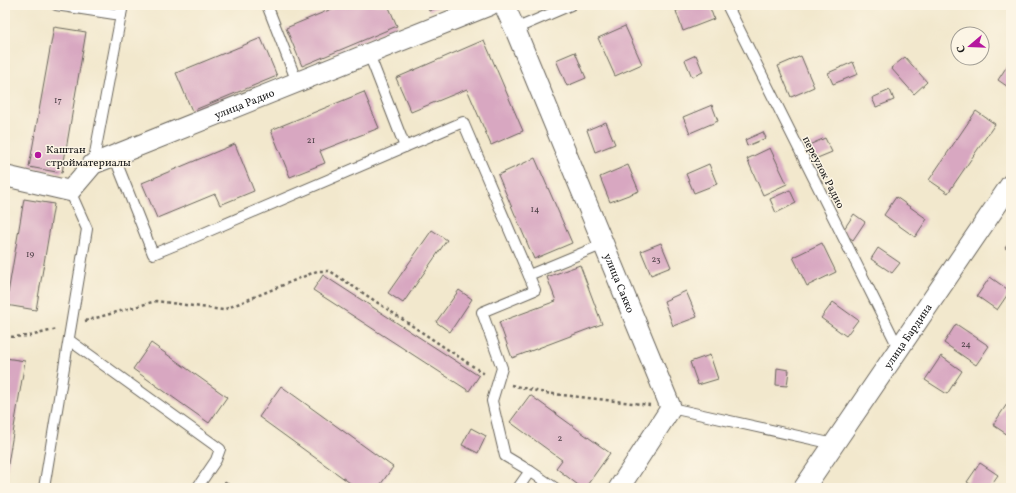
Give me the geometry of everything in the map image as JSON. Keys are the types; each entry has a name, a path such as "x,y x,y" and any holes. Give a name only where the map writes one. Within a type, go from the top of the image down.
{"street":[{"name":"улица Радио","path":"70,191 93,164 490,5"},
{"name":"улица Сакко","path":"504,5 671,408"},
{"path":"5,176 70,191"},
{"name":"улица Бардина","path":"804,488 1011,184"},
{"path":"620,488 671,408"}],"lane":[{"path":"56,5 121,15"},
{"path":"93,164 123,5"},
{"path":"267,5 297,82"},
{"path":"515,29 571,5"},
{"name":"переулок Радио","path":"727,5 899,349"},
{"path":"368,54 405,147"},
{"path":"114,156 153,254 463,122 536,290 482,312 502,368 492,401 505,456 555,488"},
{"path":"44,488 87,229 70,191"},
{"path":"529,275 604,244"},
{"path":"69,340 220,449 216,460 197,488"},
{"path":"671,408 834,444"},
{"path":"518,488 530,471"}],"path":[{"path":"5,337 30,336 156,302 223,310 318,271 330,271 498,382 545,393 671,408"}],"building":[{"path":"341,5 388,5 397,26 302,66 286,28"},
{"path":"427,5 443,5 429,11"},
{"path":"692,5 709,5 714,19 683,31 676,11"},
{"path":"625,26 642,64 615,76 598,38"},
{"path":"54,27 86,32 62,173 29,167"},
{"path":"261,38 277,76 192,111 176,73"},
{"path":"484,40 523,131 491,145 467,89 411,112 396,78"},
{"path":"575,52 586,78 567,86 556,60"},
{"path":"696,55 703,72 692,77 685,60"},
{"path":"801,56 814,87 791,97 778,66"},
{"path":"905,57 927,82 914,94 891,68"},
{"path":"1011,60 1011,89 998,80"},
{"path":"853,62 858,74 833,84 828,73"},
{"path":"890,90 894,100 876,107 872,98"},
{"path":"364,92 379,128 320,151 325,163 290,177 271,130"},
{"path":"712,105 718,121 690,133 683,117"},
{"path":"976,111 995,124 948,193 929,180"},
{"path":"606,122 615,144 595,152 587,130"},
{"path":"763,132 766,138 747,146 745,140"},
{"path":"825,138 832,152 815,159 809,145"},
{"path":"235,144 254,191 220,205 215,194 157,218 142,183"},
{"path":"770,148 787,184 763,195 747,159"},
{"path":"535,158 572,243 534,259 498,175"},
{"path":"709,164 717,184 694,193 686,174"},
{"path":"628,165 639,191 610,202 600,177"},
{"path":"790,190 796,203 776,213 770,199"},
{"path":"896,197 927,219 915,237 884,215"},
{"path":"24,199 54,204 36,310 6,305"},
{"path":"854,214 865,222 853,240 842,232"},
{"path":"432,230 447,240 403,303 388,293"},
{"path":"1011,240 1011,252 1005,248"},
{"path":"661,243 671,267 651,275 641,251"},
{"path":"822,243 836,272 807,286 793,257"},
{"path":"878,248 900,263 892,273 871,259"},
{"path":"580,265 602,324 512,358 499,322 556,301 547,277"},
{"path":"323,275 479,376 469,391 313,290"},
{"path":"990,277 1010,291 997,310 977,296"},
{"path":"459,290 472,299 450,332 436,322"},
{"path":"686,291 697,317 673,326 664,301"},
{"path":"833,302 858,320 846,336 821,318"},
{"path":"956,324 989,346 976,365 944,343"},
{"path":"151,343 227,397 209,423 133,369"},
{"path":"710,355 718,379 698,385 690,362"},
{"path":"941,356 962,371 947,394 925,380"},
{"path":"5,358 25,361 6,476 5,476"},
{"path":"777,368 789,370 787,386 776,385"},
{"path":"281,386 393,467 378,488 357,488 259,417"},
{"path":"530,395 610,453 585,488 582,488 556,468 562,460 510,422"},
{"path":"1011,398 1011,437 993,425"},
{"path":"471,428 486,436 478,453 462,445"},
{"path":"980,463 998,475 989,488 976,488 967,482"},
{"path":"225,482 235,488 221,488"}],"place":[{"name":"Каштан стройматериалы","path":"38,155"}]}
